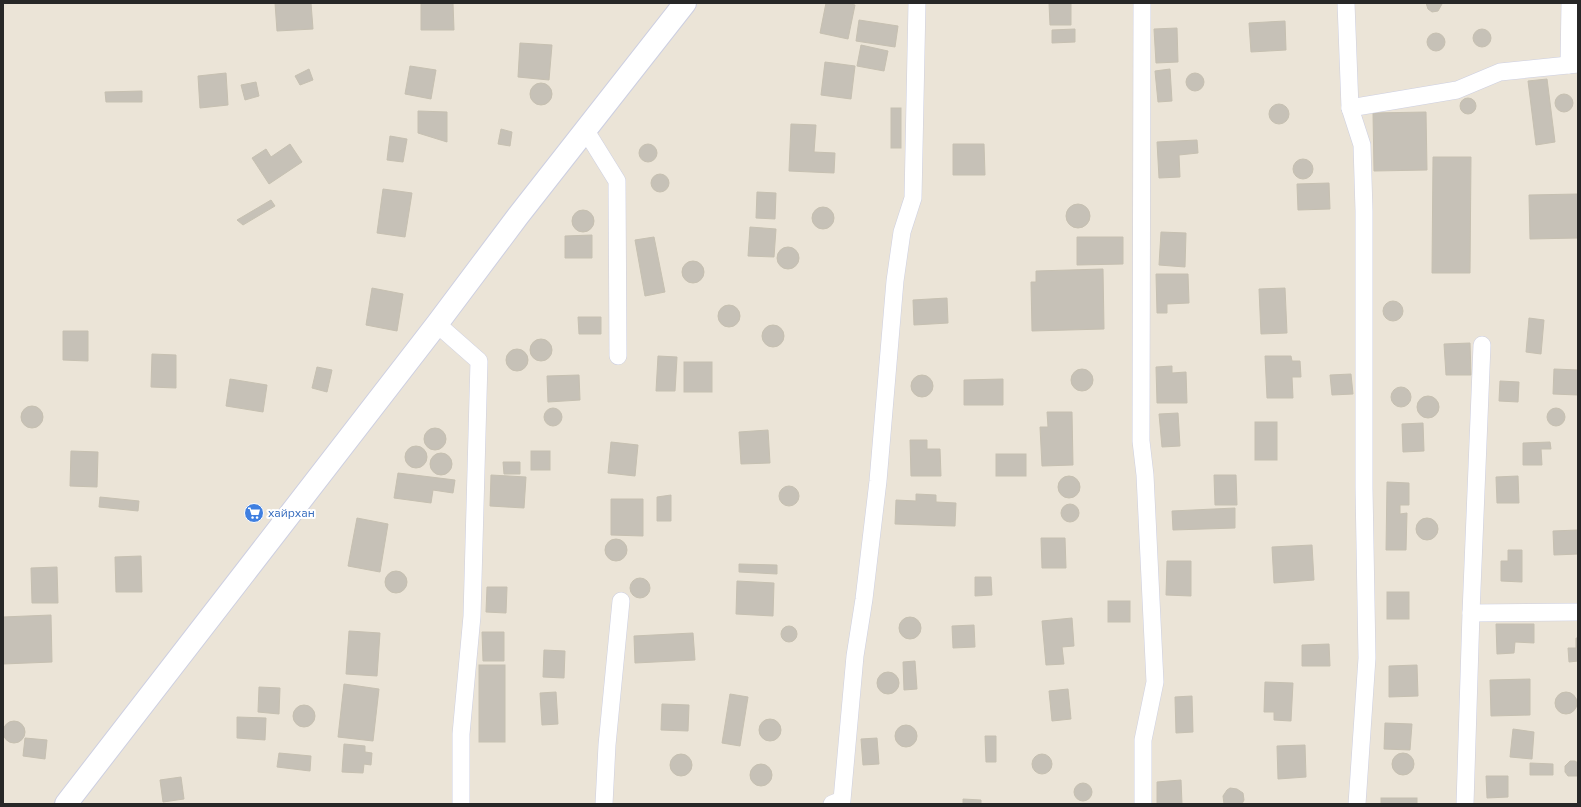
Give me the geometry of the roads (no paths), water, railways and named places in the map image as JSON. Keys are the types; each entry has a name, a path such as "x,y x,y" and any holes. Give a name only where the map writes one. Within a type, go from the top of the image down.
{"street":[{"path":"66,804 437,324 518,216 685,3"},
{"path":"832,804 842,800 855,656 864,599 878,481 895,281 902,232 913,198 917,3"},
{"path":"1142,3 1141,441 1145,475 1154,682 1142,740 1143,804"},
{"path":"1346,3 1350,108 1362,145 1364,211 1364,488 1367,658 1357,804"},
{"path":"1350,108 1457,90 1500,72 1573,64 1570,3"},
{"path":"586,131 617,181 618,356"},
{"path":"437,324 479,361 472,616 462,734 461,804"},
{"path":"1465,804 1482,345"},
{"path":"604,804 607,745 621,601"},
{"path":"1471,613 1578,612"}],"place":[{"name":"хайрхан","path":"254,513"}]}
